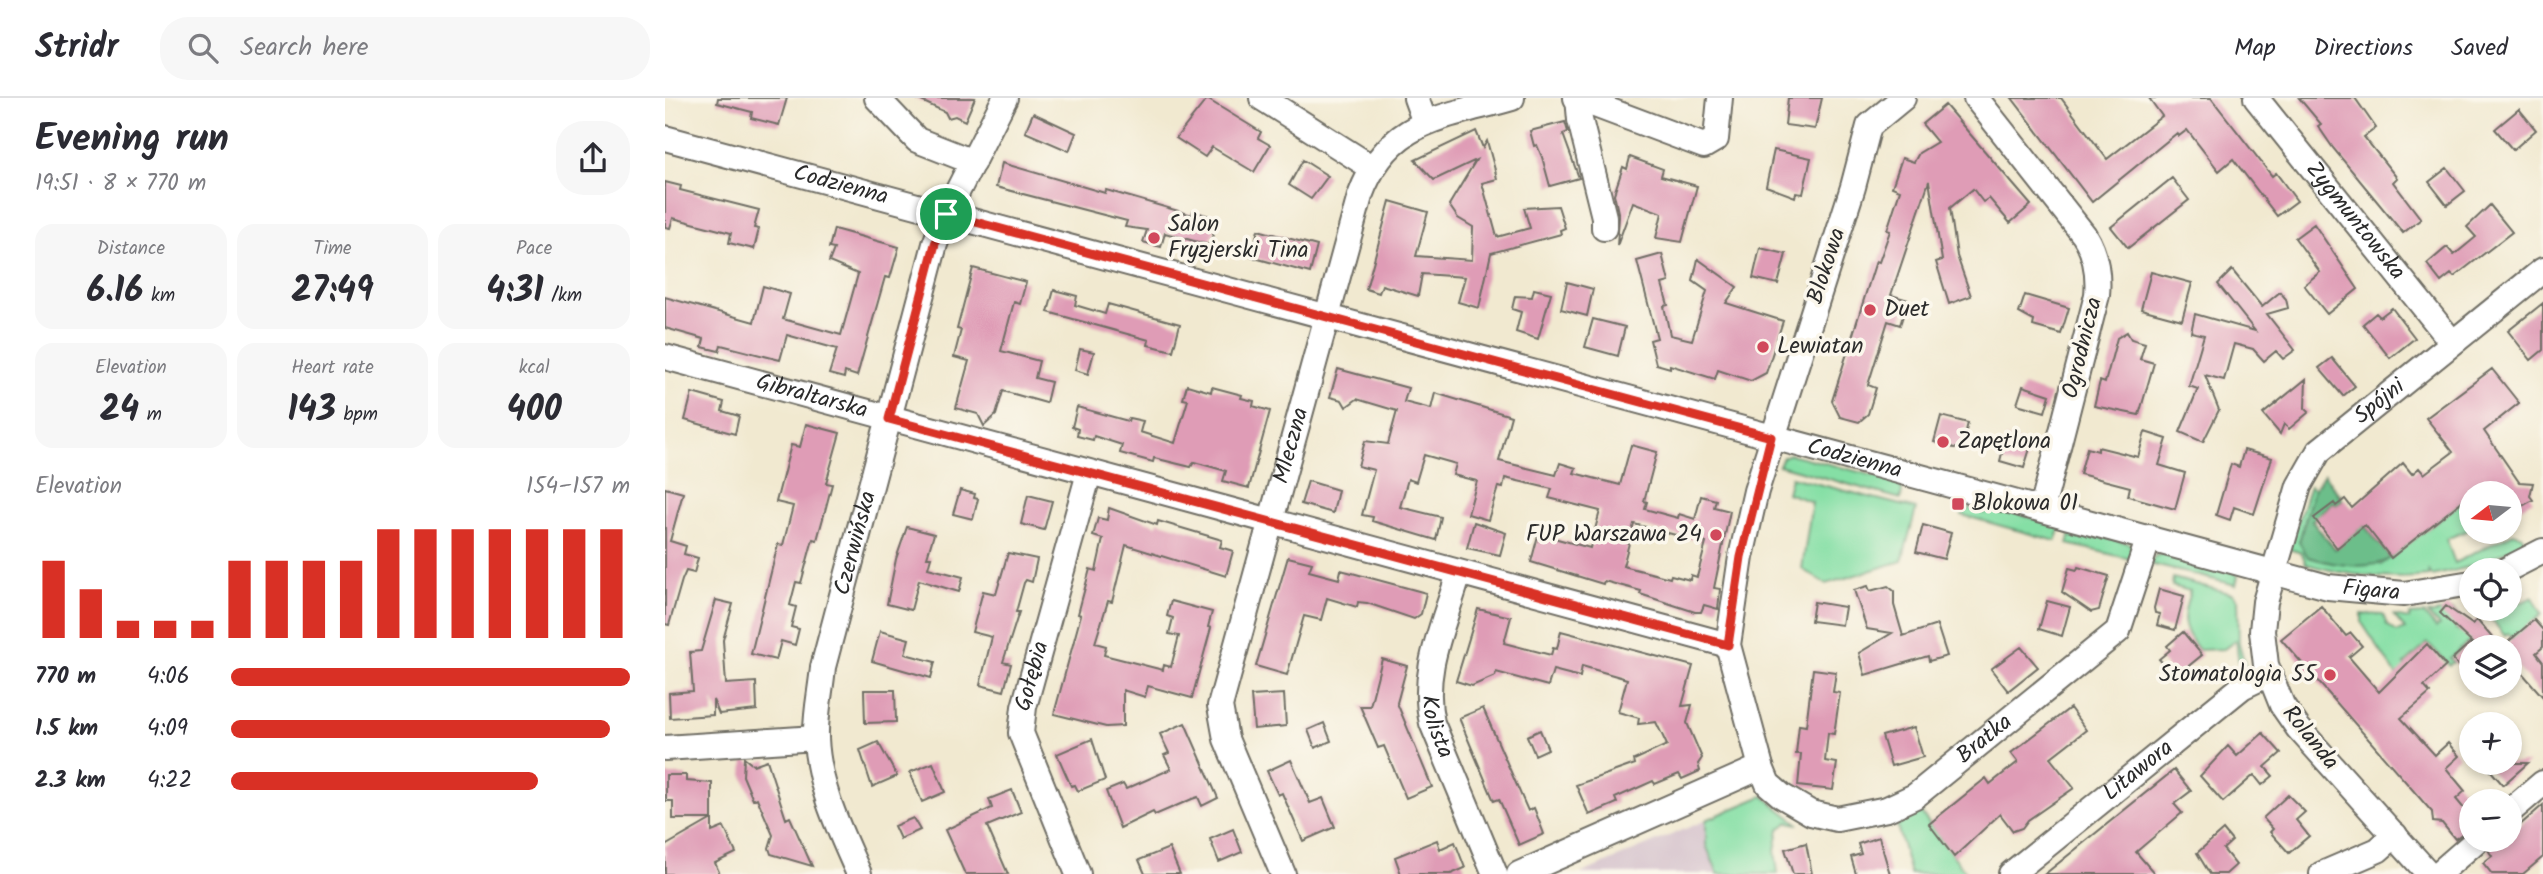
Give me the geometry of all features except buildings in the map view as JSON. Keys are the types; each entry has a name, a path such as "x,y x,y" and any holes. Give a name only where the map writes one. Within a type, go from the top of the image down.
{"street":[{"path":"877,98 917,140 973,162"},
{"name":"Czerwińska","path":"859,874 831,811 816,738 823,667 935,244 946,214 1005,98"},
{"path":"1262,98 1371,167"},
{"path":"1416,98 1425,123"},
{"name":"Mleczna","path":"1283,874 1226,739 1220,706 1326,317 1371,167 1400,135 1425,123 1512,98"},
{"path":"1604,228 1604,216 1577,98 1698,146 1711,144 1716,139 1720,98"},
{"name":"Ogrodnicza","path":"1976,98 2084,235 2091,248 2099,278 2097,295 2042,509"},
{"name":"Zygmuntowska","path":"2256,98 2452,342"},
{"name":"Blokowa","path":"1761,767 1728,645 1741,557 1771,437 1853,187 1869,126 1891,102"},
{"name":"Codzienna","path":"665,138 2273,572"},
{"name":"Spójni","path":"2273,572 2299,486 2313,459 2336,434 2543,270"},
{"name":"Gibraltarska","path":"666,360 1728,645"},
{"name":"Gołębia","path":"1079,874 1021,733 1024,707 1089,473"},
{"name":"Bratka","path":"1761,767 1768,784 1781,796 1797,807 1825,819 1887,809 1915,796 2118,631 2149,537"},
{"path":"2522,562 2543,551"},
{"name":"Figara","path":"2273,572 2328,587 2373,594 2425,593 2459,586"},
{"name":"Rolanda","path":"2273,572 2262,620 2262,643 2269,674 2281,705 2298,728 2429,874"},
{"name":"Kolista","path":"1459,573 1429,668 1427,698 1432,723 1495,874"},
{"name":"Litawora","path":"2011,874 2242,687 2269,674"},
{"path":"665,747 816,738"},
{"path":"1519,874 1761,767"},
{"path":"2522,801 2543,783"},
{"path":"2322,874 2378,850 2395,835"},
{"path":"2438,874 2463,852"}],"shaded area":[{"path":"1706,820 1706,845 1718,874 1580,874"}],"green space":[{"path":"1790,454 1898,482 1902,490 1901,499 1779,465 1783,457"},
{"path":"2324,474 2343,500 2336,505 2333,502 2312,521 2335,549 2364,525 2391,558 2361,566 2308,557 2299,542 2314,489"},
{"path":"1791,477 1916,509 1902,561 1826,584 1802,569 1812,502 1787,493"},
{"path":"2310,486 2314,489 2299,542 2381,565 2459,504 2459,534 2446,539 2455,563 2459,561 2459,569 2432,576 2428,569 2429,576 2413,577 2351,574 2306,564 2302,553 2289,549"},
{"path":"1988,504 2061,527 2056,541 1962,515 1964,507 1985,513"},
{"path":"2072,530 2128,543 2134,547 2134,560 2068,544"},
{"path":"2522,537 2526,543 2490,558 2465,558 2492,544 2522,544"},
{"path":"2165,553 2230,570 2238,576 2236,585 2150,564 2155,556"},
{"path":"2173,578 2233,594 2238,600 2239,643 2247,673 2239,664 2236,640 2224,649 2199,650 2188,635 2184,622 2190,591 2172,586"},
{"path":"2533,597 2542,614 2518,635 2504,635 2493,621 2522,621 2522,602"},
{"path":"2453,610 2462,621 2456,629 2468,635 2459,635 2459,650 2450,658 2454,662 2449,665 2428,643 2404,665 2406,668 2397,676 2362,623 2362,614 2383,615 2387,625 2397,632 2405,629 2394,616 2409,619 2410,615 2424,614 2436,628 2439,626 2428,614"},
{"path":"1763,796 1799,824 1788,822 1779,829 1775,850 1778,874 1718,874 1706,845 1706,820"},
{"path":"1919,810 1967,874 1910,874 1895,818"}],"place":[{"name":"Salon Fryzjerski Tina","path":"1154,238"},
{"name":"Duet","path":"1870,310"},
{"name":"Lewiatan","path":"1763,347"},
{"name":"Zapętlona","path":"1943,442"},
{"name":"Blokowa 01","path":"1958,504"},
{"name":"FUP Warszawa 24","path":"1716,535"},
{"name":"Stomatologia 55","path":"2330,675"}],"route":[{"path":"946,214 1771,437 1741,557 1728,645 889,419 935,244 946,214"}]}
